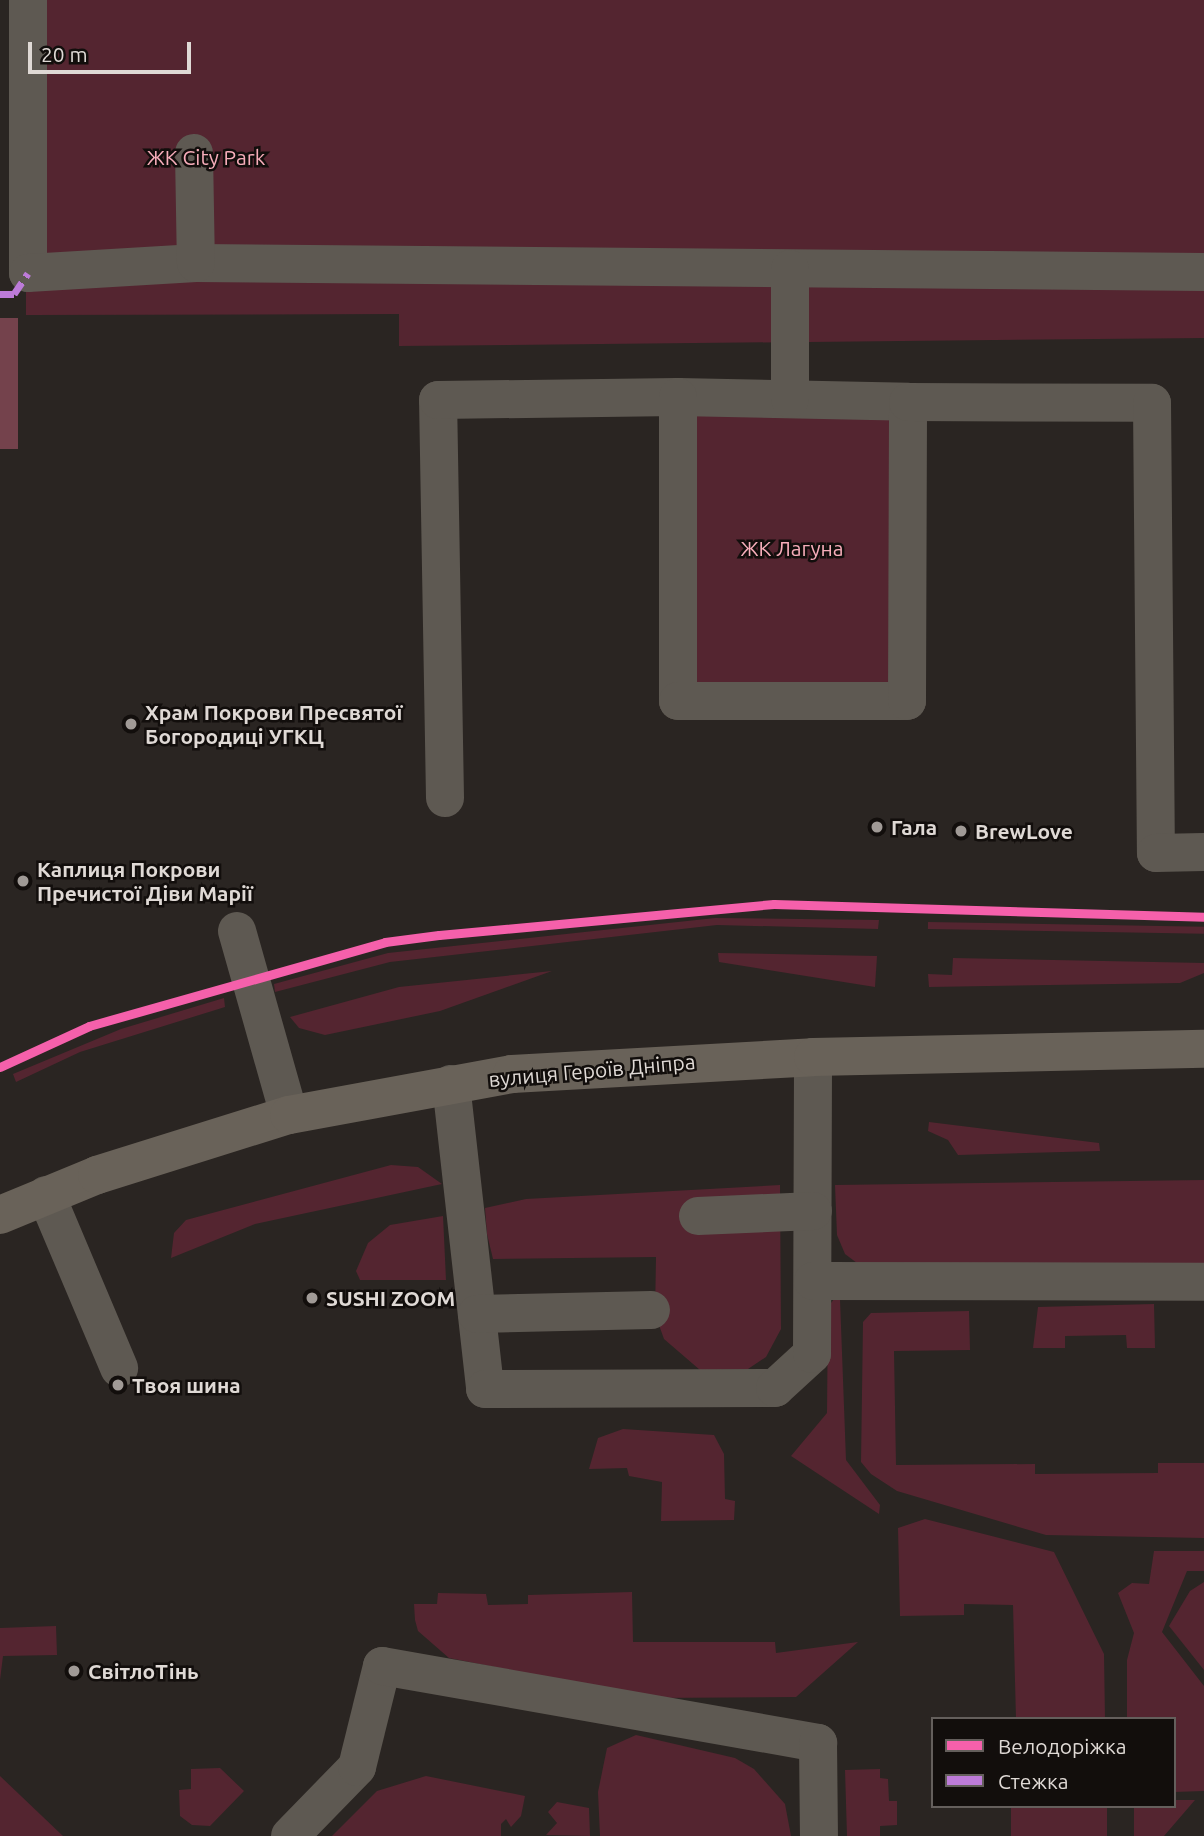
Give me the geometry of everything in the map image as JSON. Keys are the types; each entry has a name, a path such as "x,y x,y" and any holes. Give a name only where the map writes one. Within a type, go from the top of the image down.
{"main road":[{"name":"вулиця Героїв Дніпра","path":"0,1216 46,1195 289,1115 450,1084 572,1068 813,1058 1204,1049"}],"lane":[{"path":"28,0 28,273 196,263 1204,272"},
{"path":"194,153 196,263"},
{"path":"790,270 790,399"},
{"path":"678,397 678,701 907,701 908,402"},
{"path":"445,798 438,400 678,397 1152,403 1156,853 1204,852"},
{"path":"237,931 289,1115"},
{"path":"450,1084 485,1389 775,1388 812,1353 813,1058"},
{"path":"46,1195 119,1368"},
{"path":"698,1216 813,1211"},
{"path":"813,1281 1204,1282"},
{"path":"477,1314 651,1310"},
{"path":"290,1836 357,1767 382,1666 818,1743 819,1836"}],"green space":[{"name":"ЖК City Park","path":"26,0 1204,0 1204,338 399,346 399,314 26,315"},
{"name":"ЖК Лагуна","path":"689,411 895,411 895,686 689,686"},
{"path":"715,918 879,920 878,929 717,925 390,962 275,992 274,984 388,953"},
{"path":"928,922 1204,927 1204,934 928,929"},
{"path":"718,953 877,956 875,987 719,962"},
{"path":"953,958 1204,963 1204,973 1180,983 929,987 928,974 952,975"},
{"path":"552,971 440,1011 325,1035 299,1028 290,1017 399,987"},
{"path":"224,998 225,1007 80,1052 16,1082 13,1074 121,1029"},
{"path":"929,1122 1099,1143 1100,1151 958,1155 948,1140 928,1131"},
{"path":"391,1165 418,1167 442,1184 255,1224 171,1258 174,1233 186,1220"},
{"path":"1204,1180 1204,1264 861,1266 845,1254 837,1235 835,1185"},
{"path":"780,1185 781,1329 766,1357 748,1369 700,1370 664,1339 655,1314 656,1257 493,1259 487,1234 485,1208 526,1199"},
{"path":"443,1216 446,1280 360,1280 356,1271 368,1243 390,1225"},
{"path":"834,1299 840,1299 846,1460 880,1505 879,1514 791,1456 827,1413 828,1307"},
{"path":"1154,1304 1155,1348 1127,1348 1126,1335 1065,1336 1065,1348 1033,1348 1038,1307"},
{"path":"969,1311 970,1350 894,1351 896,1465 1035,1464 1035,1474 1158,1473 1158,1463 1204,1463 1204,1538 1046,1535 897,1491 871,1474 861,1462 863,1322 871,1313"},
{"path":"623,1429 714,1435 724,1454 725,1499 735,1501 734,1520 661,1521 662,1482 629,1476 627,1468 589,1469 598,1438"},
{"path":"925,1519 1054,1552 1104,1654 1105,1717 1016,1717 1013,1605 964,1604 964,1615 900,1616 898,1528"},
{"path":"1154,1551 1204,1551 1204,1571 1187,1571 1162,1632 1204,1686 1204,1791 1176,1792 1176,1717 1127,1717 1127,1660 1134,1633 1118,1593 1132,1583 1149,1584"},
{"path":"1204,1582 1204,1670 1169,1626 1190,1591"},
{"path":"632,1592 633,1642 775,1642 776,1653 858,1642 796,1697 651,1698 449,1658 418,1631 415,1620 414,1604 437,1604 438,1593 486,1594 488,1605 528,1604 528,1595"},
{"path":"56,1626 57,1655 3,1656 0,1680 0,1628"},
{"path":"636,1735 735,1758 754,1769 785,1804 791,1836 600,1836 598,1792 607,1748"},
{"path":"220,1768 244,1791 210,1826 192,1825 180,1816 179,1790 191,1789 191,1769"},
{"path":"880,1769 880,1778 888,1779 889,1801 897,1801 897,1825 880,1826 880,1836 847,1836 845,1770"},
{"path":"0,1776 63,1836 0,1836"},
{"path":"426,1776 525,1796 521,1816 511,1827 506,1819 501,1824 501,1836 332,1836 377,1791"},
{"path":"1176,1800 1195,1800 1164,1836 1134,1836 1134,1808 1176,1808"},
{"path":"557,1802 589,1808 590,1836 546,1835 557,1823 548,1812"},
{"path":"1011,1808 1107,1808 1107,1836 1011,1836"}],"shaded area":[{"path":"0,318 18,318 18,449 0,449"}],"marked path":[{"path":"0,294 14,294 28,273"}],"cycle path":[{"path":"0,1067 89,1026 385,942 439,935 774,904 1204,917"}],"place":[{"name":"Храм Покрови Пресвятої Богородиці УГКЦ","path":"131,724"},
{"name":"Гала","path":"877,827"},
{"name":"BrewLove","path":"961,831"},
{"name":"Каплиця Покрови Пречистої Діви Марії","path":"23,881"},
{"name":"SUSHI ZOOM","path":"312,1298"},
{"name":"Твоя шина","path":"118,1385"},
{"name":"СвітлоТінь","path":"74,1671"}]}
